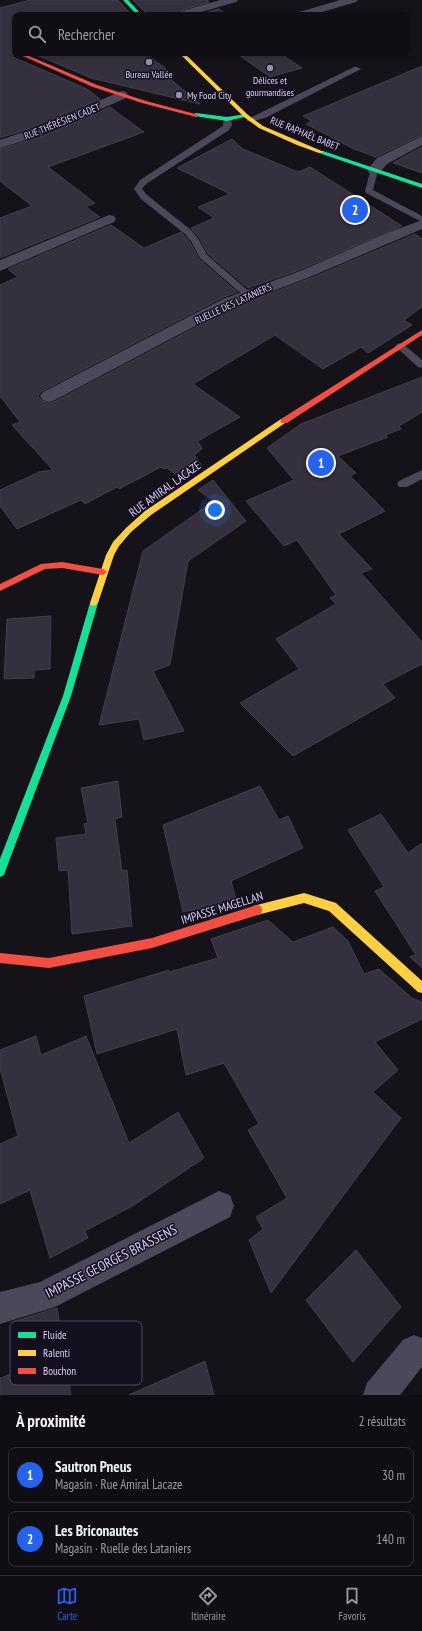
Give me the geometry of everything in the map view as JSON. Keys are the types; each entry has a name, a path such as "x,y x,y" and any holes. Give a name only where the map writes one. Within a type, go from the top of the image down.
{"street":[{"path":"125,0 137,12"},
{"path":"190,12 232,0"},
{"path":"310,12 352,0"},
{"path":"25,56 122,96 205,117 227,119 248,118"},
{"name":"RUE RAPHAËL BABET","path":"185,56 248,118 273,133 299,144 422,186"},
{"name":"RUE THÉRÉSIEN CADET","path":"0,144 37,132 122,96"},
{"path":"374,170 382,161 422,140"},
{"path":"0,266 109,219"},
{"name":"RUELLE DES LATANIERS","path":"49,396 230,302 278,282 304,275 386,237 422,224"},
{"name":"RUE AMIRAL LACAZE","path":"0,872 67,696 103,572 113,548 128,531 148,513 302,409 422,332"},
{"path":"0,588 44,566 62,565 103,572"},
{"name":"IMPASSE MAGELLAN","path":"0,958 49,962 152,943 273,905 304,898 332,907 422,988"},
{"name":"IMPASSE GEORGES BRASSENS","path":"0,1308 44,1296 219,1206"},
{"path":"379,1395 414,1351"}],"lane":[{"path":"248,118 262,116 357,69"},
{"path":"227,119 228,125 226,128 143,182 138,189 144,197 188,232 195,240 203,256 248,295"},
{"path":"374,170 369,191 422,219"},
{"path":"400,346 422,365"},
{"path":"403,484 422,474"}],"building":[{"path":"30,0 118,0 129,12 12,12 11,52 13,57 87,89 100,99 31,128 0,138 0,8"},
{"path":"133,0 207,0 209,2 175,12 145,12"},
{"path":"219,9 223,12 208,12"},
{"path":"39,56 149,56 166,69 161,71 200,104 91,78"},
{"path":"240,56 284,56 302,68 270,77"},
{"path":"422,66 422,135 376,157 354,149 306,124 312,121 303,116"},
{"path":"110,107 144,132 48,167 95,203 86,207 100,217 0,258 0,218 32,206 0,181 0,149 43,136"},
{"path":"232,139 243,149 298,172 310,167 402,226 299,270 248,288 208,254 200,239 191,228 214,218 198,207 230,194 177,168"},
{"path":"422,147 422,173 393,163"},
{"path":"111,225 144,248 181,232 190,242 199,259 237,292 222,298 42,391 38,396 43,401 49,403 56,401 236,306 311,278 415,234 422,239 422,307 404,320 412,325 368,353 361,347 323,369 275,335 193,384 240,417 198,441 202,449 194,455 202,466 182,479 167,468 164,469 161,467 119,489 117,487 85,504 81,500 17,529 0,506 0,490 39,472 53,470 12,425 20,422 0,396 0,285 18,277 8,269"},
{"path":"422,377 422,412 399,426 401,429 385,435 388,437 338,456 356,473 350,476 385,511 339,534 372,569 361,573 422,642 422,664 383,684 395,698 293,756 240,703 299,669 276,639 336,604 330,598 336,595 297,540 284,546 246,501 294,480 267,448 301,424"},
{"path":"213,480 246,521 188,561 170,665 153,671 184,731 144,740 139,719 99,725 143,551 214,501 198,490"},
{"path":"51,616 50,669 34,670 34,678 4,679 7,619"},
{"path":"118,781 122,817 115,819 122,871 127,870 132,926 72,934 68,870 59,871 56,838 86,834 84,824 88,823 81,788"},
{"path":"260,786 279,820 288,816 303,848 231,881 237,903 202,913 201,908 183,912 163,825"},
{"path":"381,814 408,853 422,843 422,968 410,957 416,955 375,891 384,887 348,830"},
{"path":"268,920 293,942 333,927 348,941 364,974 379,969 412,998 422,1002 422,1019 375,1042 398,1070 373,1092 401,1118 271,1293 249,1240 263,1229 256,1217 287,1198 248,1130 259,1124 224,1063 186,1075 177,1029 97,1054 84,996 169,970 169,972 218,958 211,939"},
{"path":"36,1036 41,1055 86,1036 129,1143 178,1112 204,1158 134,1205 85,1231 88,1238 50,1258 30,1190 0,1204 0,1144 18,1136 0,1068 0,1050"},
{"path":"356,1250 401,1307 353,1362 306,1300"},
{"path":"57,1308 59,1321 15,1321"},
{"path":"205,1361 214,1395 129,1395"},
{"path":"10,1375 10,1385 69,1385 71,1395 0,1395 0,1378"}],"traffic: fast":[{"path":"125,0 137,12"},
{"path":"196,115 227,119 246,116"},
{"path":"321,152 422,186"},
{"path":"0,872 67,696 94,603"}],"traffic: slow":[{"path":"184,56 246,116 261,127 321,152"},
{"path":"94,603 102,575 110,555 116,544 129,530 148,513 284,421"},
{"path":"257,910 304,898 332,907 422,988"}],"traffic: jam":[{"path":"25,56 95,86 144,102 196,115"},
{"path":"284,421 422,332"},
{"path":"0,588 44,566 62,565 103,572"},
{"path":"0,958 49,963 152,943 257,910"}],"place":[{"name":"Bureau Vallée","path":"149,62"},
{"name":"Délices et gourmandises","path":"270,68"},
{"name":"My Food City","path":"179,95"},
{"name":"Les Briconautes","path":"355,210"},
{"name":"Sautron Pneus","path":"321,463"}]}
